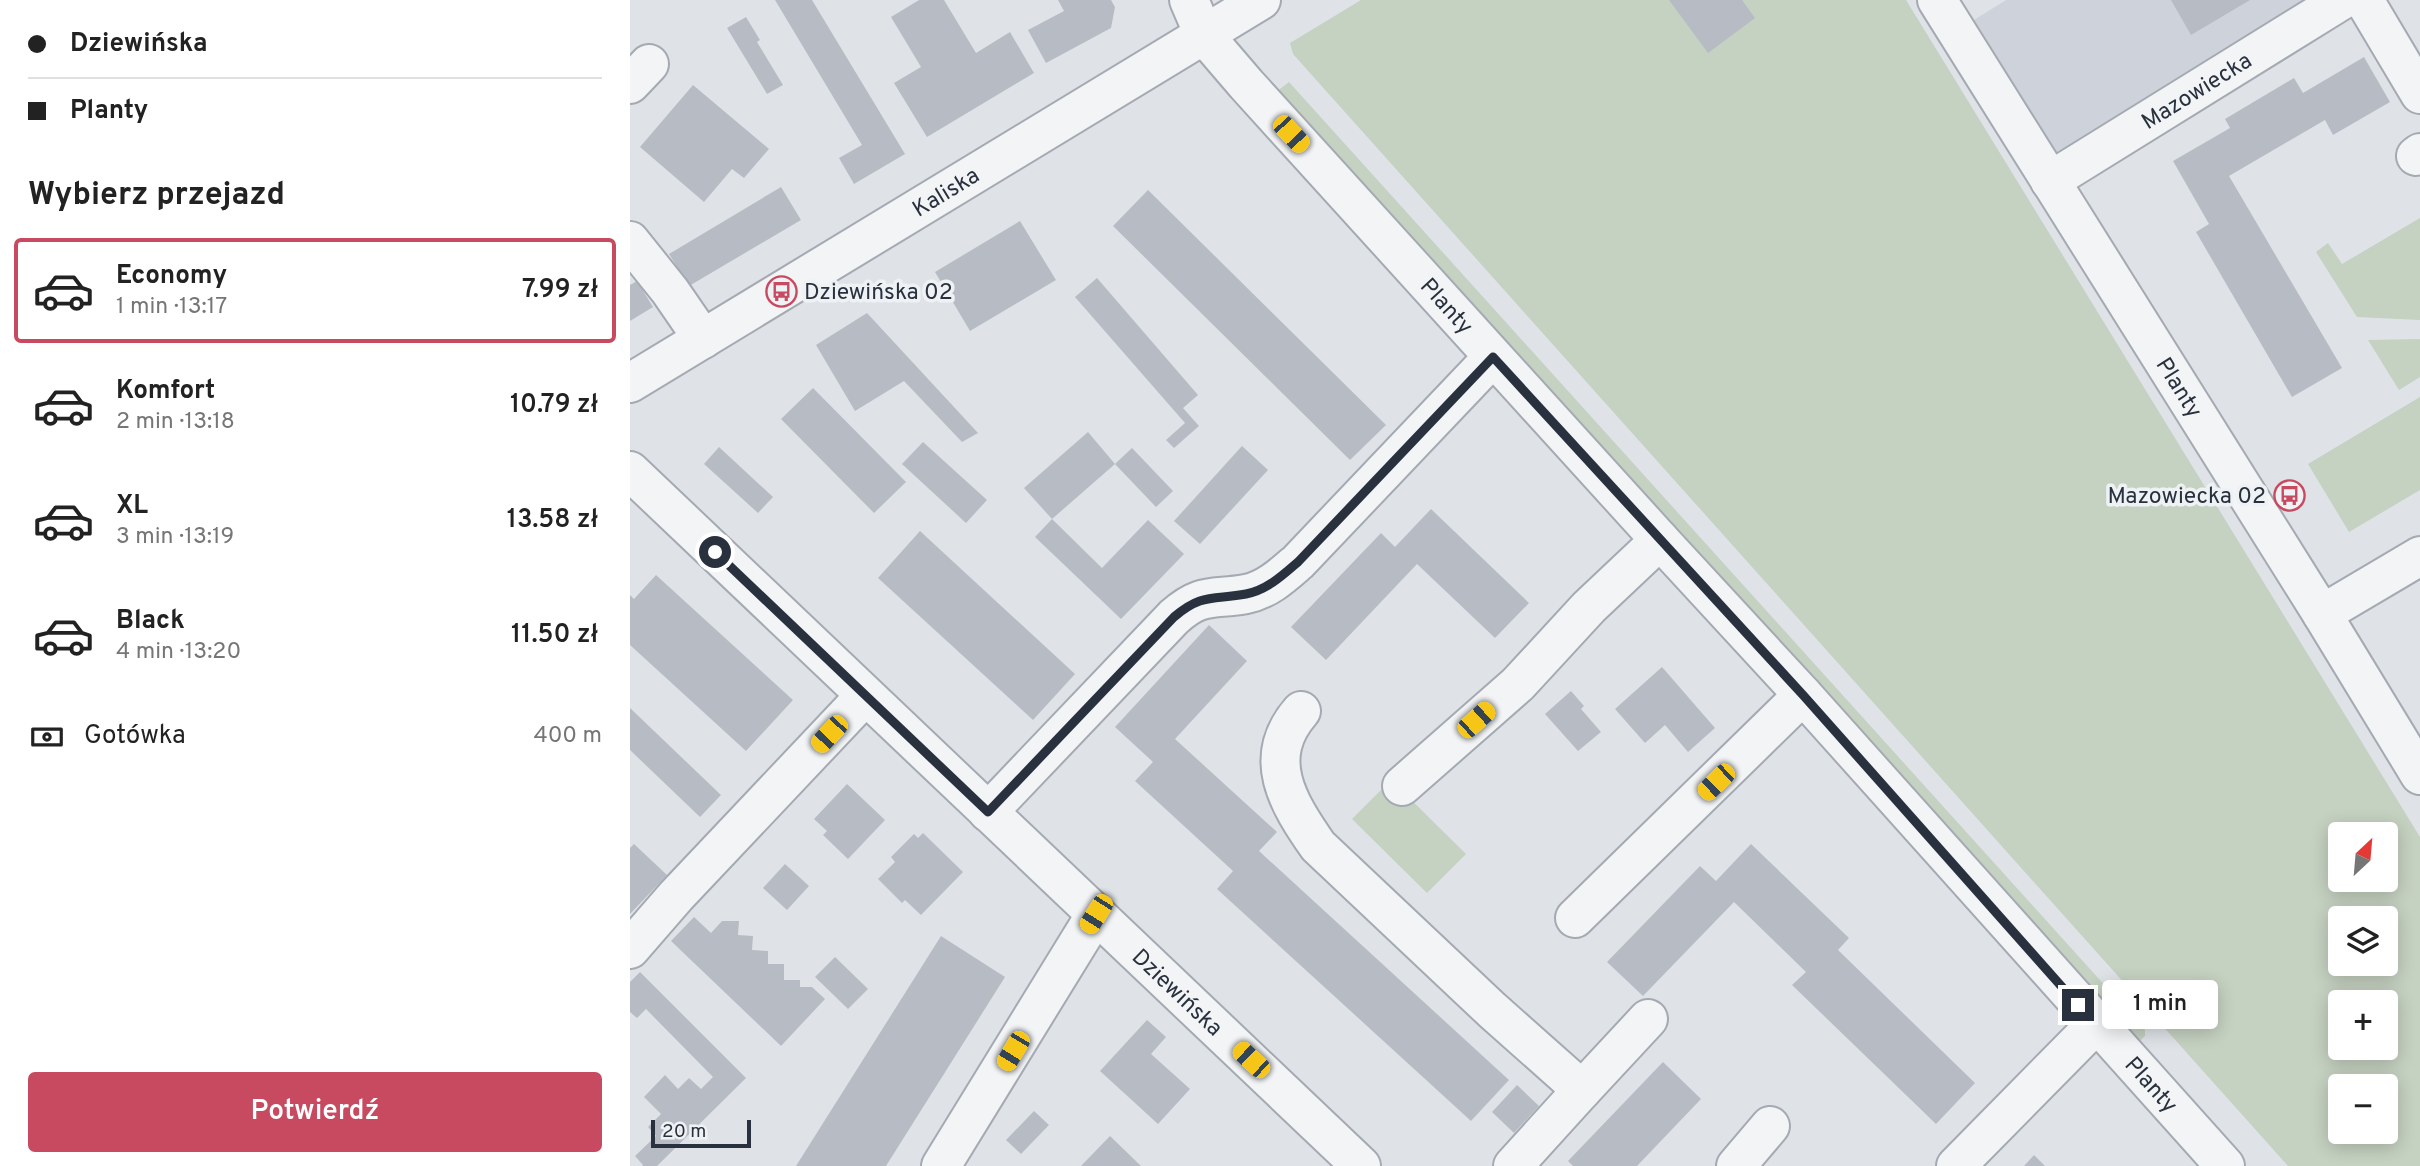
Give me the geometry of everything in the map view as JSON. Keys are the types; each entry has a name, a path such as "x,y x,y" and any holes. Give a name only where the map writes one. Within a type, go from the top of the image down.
{"street":[{"name":"Planty","path":"1189,0 1204,35 1246,85 1803,695 2225,1166"},
{"name":"Kaliska","path":"630,383 1261,0"},
{"name":"Planty","path":"1937,0 2420,775"},
{"name":"Mazowiecka","path":"2050,181 2342,0"},
{"path":"2364,0 2420,94"},
{"path":"630,241 670,291 703,339"},
{"path":"988,812 1190,603 1216,596 1248,593 1273,583 1298,562 1493,357"},
{"name":"Dziewińska","path":"630,471 1361,1166"},
{"path":"1402,786 1518,684 1589,607 1660,540"},
{"path":"2322,614 2420,556"},
{"path":"630,949 676,896 865,695"},
{"path":"1575,918 1803,695"},
{"path":"1301,712 1292,722 1281,744 1279,761 1292,802 1318,846 1492,1010 1582,1090"},
{"path":"941,1166 1096,914"},
{"path":"1513,1166 1648,1019"},
{"path":"1956,1166 2096,1024"},
{"path":"1736,1166 1770,1126"}],"shaded area":[{"path":"2006,0 2352,0 2068,174 1974,20"}],"green space":[{"path":"1361,0 1906,0 2420,837 2420,1166 2288,1166 1293,54 1290,43"},
{"path":"1289,82 2145,1030 2145,1036 2140,1041 1276,92"},
{"path":"2420,218 2420,320 2357,317 2316,252 2328,243 2342,264"},
{"path":"2420,339 2420,377 2399,390 2368,340"},
{"path":"2420,397 2420,490 2349,532 2308,464"},
{"path":"1391,780 1466,854 1427,893 1352,819"}],"building":[{"path":"775,0 812,0 905,154 854,184 839,158 862,145"},
{"path":"919,0 944,0 976,53 1010,32 1034,73 927,137 894,83 921,67 891,17"},
{"path":"1058,0 1111,0 1115,7 1111,28 1046,63 1028,30 1064,11"},
{"path":"1669,0 1742,0 1755,18 1708,53"},
{"path":"2171,0 2250,0 2191,35"},
{"path":"746,17 760,40 757,42 783,85 767,94 727,28"},
{"path":"2364,57 2390,102 2333,135 2325,120 2229,176 2342,368 2292,397 2196,232 2209,224 2173,161 2230,128 2225,119 2294,78 2303,93"},
{"path":"693,85 769,149 744,178 732,169 704,202 640,147"},
{"path":"781,187 801,220 689,286 669,254"},
{"path":"1148,190 1386,425 1350,460 1113,226"},
{"path":"1020,221 1056,280 970,331 935,272"},
{"path":"1097,278 1198,395 1183,408 1199,426 1174,448 1166,440 1185,423 1075,297"},
{"path":"637,281 653,307 630,321 630,285"},
{"path":"867,313 978,433 962,442 904,381 855,411 816,345"},
{"path":"813,388 906,482 874,513 781,419"},
{"path":"1088,432 1115,464 1052,519 1024,488"},
{"path":"923,442 987,500 966,523 902,464"},
{"path":"1242,446 1268,470 1200,544 1174,521"},
{"path":"719,447 773,497 758,513 704,464"},
{"path":"1132,448 1173,491 1156,507 1115,464"},
{"path":"1431,509 1529,603 1495,638 1417,564 1326,660 1291,627 1381,533 1395,547"},
{"path":"1052,519 1102,568 1148,520 1184,554 1121,619 1035,537"},
{"path":"920,531 1075,674 1033,720 878,578"},
{"path":"656,575 793,700 746,751 630,645 630,595 634,599"},
{"path":"1209,625 1247,661 1175,739 1277,832 1259,851 1509,1080 1471,1121 1217,889 1233,871 1135,781 1153,762 1115,727"},
{"path":"1662,667 1715,728 1688,752 1665,725 1645,743 1615,709"},
{"path":"1571,691 1584,706 1581,709 1601,732 1578,751 1545,714"},
{"path":"630,708 721,795 700,817 630,750"},
{"path":"847,784 885,820 848,859 823,835 827,831 814,819"},
{"path":"923,833 963,872 921,915 905,900 902,903 878,879 895,862 891,857 914,834 918,838"},
{"path":"634,844 667,875 630,914 630,848"},
{"path":"1751,844 1849,938 1838,950 1975,1083 1936,1124 1792,985 1806,972 1734,902 1643,996 1607,962 1700,866 1716,881"},
{"path":"785,864 809,886 787,910 763,888"},
{"path":"694,917 711,933 722,921 739,921 738,935 753,936 752,950 768,951 768,964 784,964 784,980 800,980 800,987 812,987 825,999 781,1046 671,941"},
{"path":"941,936 1005,977 886,1166 796,1166"},
{"path":"835,957 868,989 848,1009 815,977"},
{"path":"640,972 746,1078 657,1166 642,1166 635,1156 656,1136 648,1127 661,1114 644,1097 665,1075 678,1089 689,1078 701,1089 713,1077 646,1009 637,1018 630,1012 630,982"},
{"path":"1147,1020 1166,1037 1151,1054 1190,1089 1158,1124 1100,1071"},
{"path":"1663,1062 1701,1099 1637,1166 1573,1166 1568,1161"},
{"path":"1517,1085 1539,1106 1514,1133 1492,1112"},
{"path":"1034,1111 1049,1125 1021,1154 1006,1140"},
{"path":"1110,1136 1141,1166 1081,1166"},
{"path":"2034,1155 2045,1166 2024,1166"}],"place":[{"name":"Dziewińska 02","path":"781,291"},
{"name":"Mazowiecka 02","path":"2289,495"}],"route":[{"path":"715,552 988,812 1190,603 1216,596 1248,593 1273,583 1298,562 1493,357 1803,695 2078,1005"}]}
